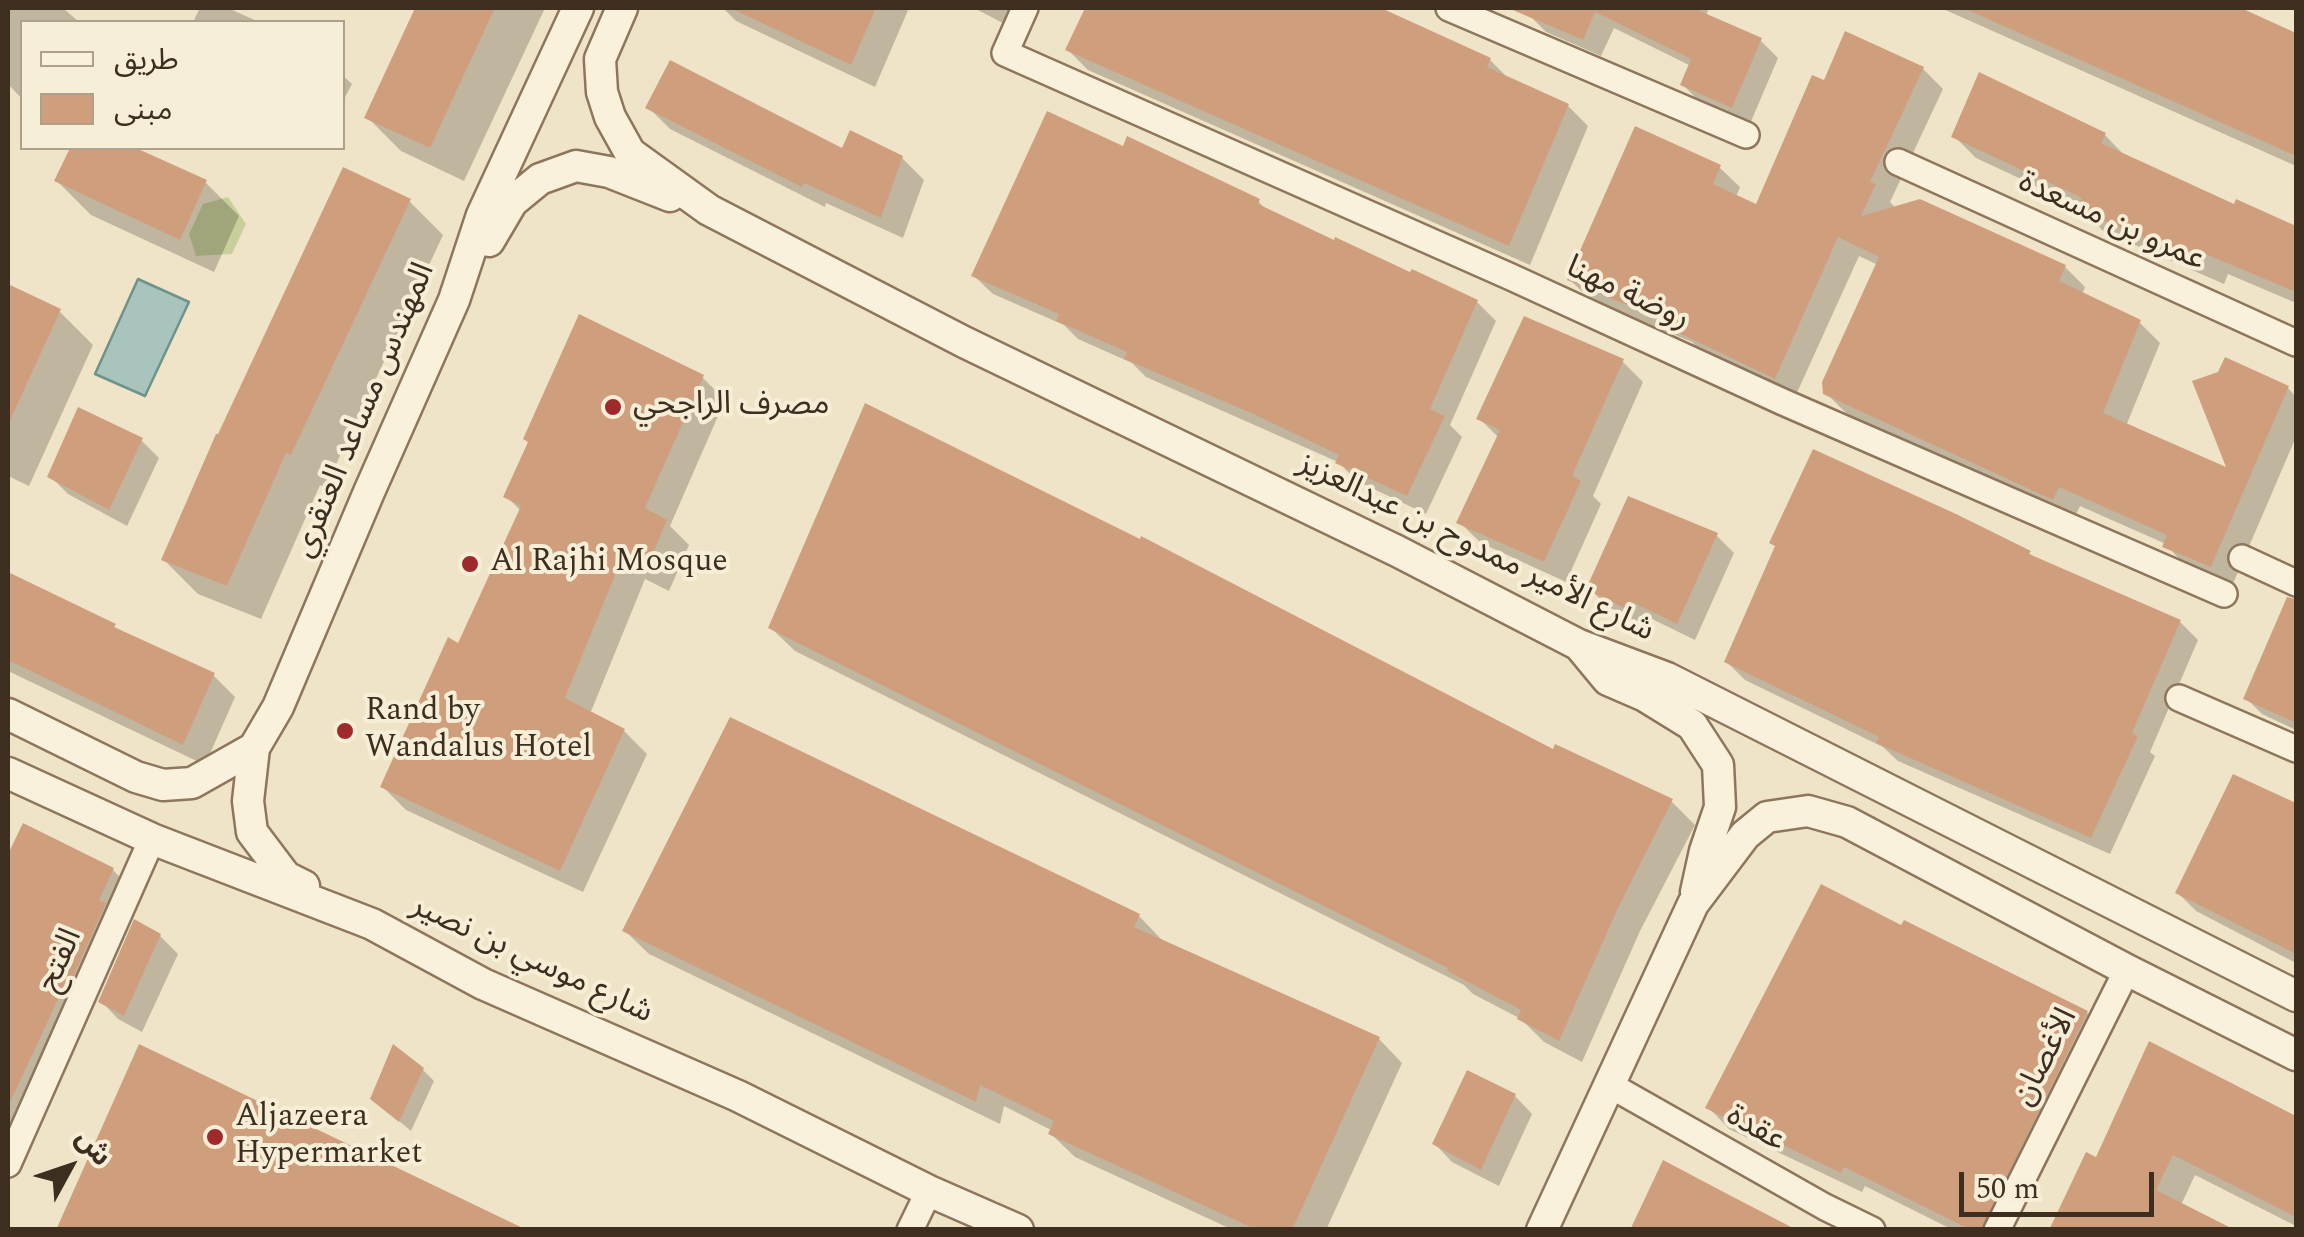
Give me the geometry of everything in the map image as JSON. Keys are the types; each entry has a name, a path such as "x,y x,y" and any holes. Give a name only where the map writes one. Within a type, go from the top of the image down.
{"street":[{"name":"المهندس مساعد العنقري","path":"254,748 278,707 454,300 482,214 578,8"},
{"name":"شارع الأمير ممدوح بن عبدالعزيز","path":"622,8 600,59 602,92 610,116 630,154 709,210 964,342 1397,550 1579,645 1667,678 2296,996"},
{"name":"روضة مهنا","path":"1026,8 1005,52 1783,402 2224,594"},
{"path":"1449,8 1746,135"},
{"name":"عمرو بن مسعدة","path":"1898,162 2296,344"},
{"path":"454,300 512,202 540,179 576,166 609,172 709,210"},
{"path":"2242,558 2296,583"},
{"path":"1579,645 1608,680 1692,725 1718,765 1720,808 1693,904"},
{"path":"2179,698 2296,749"},
{"path":"8,714 136,777 163,785 192,782 254,748"},
{"path":"254,748 248,801 252,832 264,852 286,878 372,924"},
{"name":"شارع موسي بن نصير","path":"10,780 372,924 483,984 518,996 738,1096 928,1191 1018,1230"},
{"path":"1542,1230 1693,904 1744,834 1767,817 1808,812 1847,822 2296,1054"},
{"name":"الفتح","path":"8,1164 152,839"},
{"name":"الأغصان","path":"1997,1230 2127,970"},
{"name":"عقدة","path":"1608,1084 1820,1218 1872,1230"},
{"path":"910,1230 928,1191"}],"green space":[{"path":"228,197 246,224 232,254 196,256 189,234 203,204"}],"water":[{"path":"138,279 189,302 145,396 95,374"}],"building":[{"path":"415,8 495,8 430,148 364,118"},
{"path":"730,8 876,8 851,65"},
{"path":"1085,8 1381,8 1491,58 1487,67 1569,104 1509,246 1065,50"},
{"path":"1508,8 1693,8 1762,38 1732,108 1680,85 1691,59 1595,12 1583,40"},
{"path":"1963,8 2241,8 2296,33 2296,156"},
{"path":"1845,31 1924,67 1870,182 1876,184 1861,216 1920,199 2066,265 2059,281 2141,320 2103,413 2226,467 2192,381 2218,372 2225,357 2289,386 2211,567 2162,547 2167,535 2059,487 2053,500 1823,394 1822,382 1879,257 1838,237 1775,379 1679,333 1682,328 1567,280 1635,126 1721,165 1713,184 1756,204 1812,75 1824,80"},
{"path":"670,60 842,148 850,130 903,156 881,218 804,183 802,187 645,108"},
{"path":"1979,72 2106,133 2101,143 2234,204 2236,199 2296,226 2296,292 2205,254 2202,263 2077,209 2082,198 1951,137"},
{"path":"1047,111 1123,146 1127,136 1260,199 1258,204 1334,240 1335,237 1410,272 1412,269 1478,300 1430,409 1445,416 1407,496 1335,463 1339,455 1124,359 1127,352 1056,321 1059,314 971,276"},
{"path":"69,150 140,150 207,180 180,240 54,181"},
{"path":"343,167 411,199 291,455 286,453 227,586 161,560 216,434"},
{"path":"8,284 61,309 8,425"},
{"path":"579,314 704,375 645,508 667,520 646,570 622,558 565,698 625,729 560,871 380,787 448,637 458,643 521,506 503,497 528,442 523,439"},
{"path":"1524,316 1624,359 1572,476 1581,481 1544,562 1456,523 1500,430 1476,419"},
{"path":"865,403 1140,539 1141,536 1553,749 1555,744 1673,799 1618,908 1559,1041 1517,1019 1521,1010 1447,971 1448,968 768,628"},
{"path":"78,407 143,438 109,510 47,477"},
{"path":"1813,449 1956,514 2031,551 2029,554 2181,620 2132,733 2138,736 2091,838 1876,743 1879,737 1724,662 1775,546 1769,543"},
{"path":"1628,496 1718,533 1677,624 1632,602 1628,610 1586,589"},
{"path":"8,572 215,673 183,745 8,660"},
{"path":"2287,597 2296,599 2296,723 2243,699"},
{"path":"730,717 1140,914 1134,927 1380,1037 1292,1230 1257,1230 1048,1134 1054,1121 980,1085 976,1102 622,931"},
{"path":"2233,774 2296,803 2296,954 2175,893"},
{"path":"23,823 114,868 99,900 106,903 8,1107 8,854"},
{"path":"1821,884 1901,925 1904,920 2088,1011 1981,1230 1971,1230 1844,1167 1841,1173 1705,1108"},
{"path":"134,919 161,934 124,1016 98,1002"},
{"path":"2149,1041 2296,1116 2296,1217 2173,1155 2156,1190 2235,1230 2049,1230 2086,1152 2096,1157"},
{"name":"Aljazeera Hypermarket","path":"139,1044 527,1230 56,1230"},
{"path":"393,1044 424,1068 399,1122 370,1099"},
{"path":"1467,1070 1516,1094 1481,1170 1432,1144"},
{"path":"1663,1160 1735,1198 1797,1230 1630,1230"}],"place":[{"name":"مصرف الراجحي","path":"613,407"},
{"name":"Al Rajhi Mosque","path":"470,564"},
{"name":"Rand by Wandalus Hotel","path":"345,731"},
{"name":"Aljazeera Hypermarket","path":"215,1137"}]}
